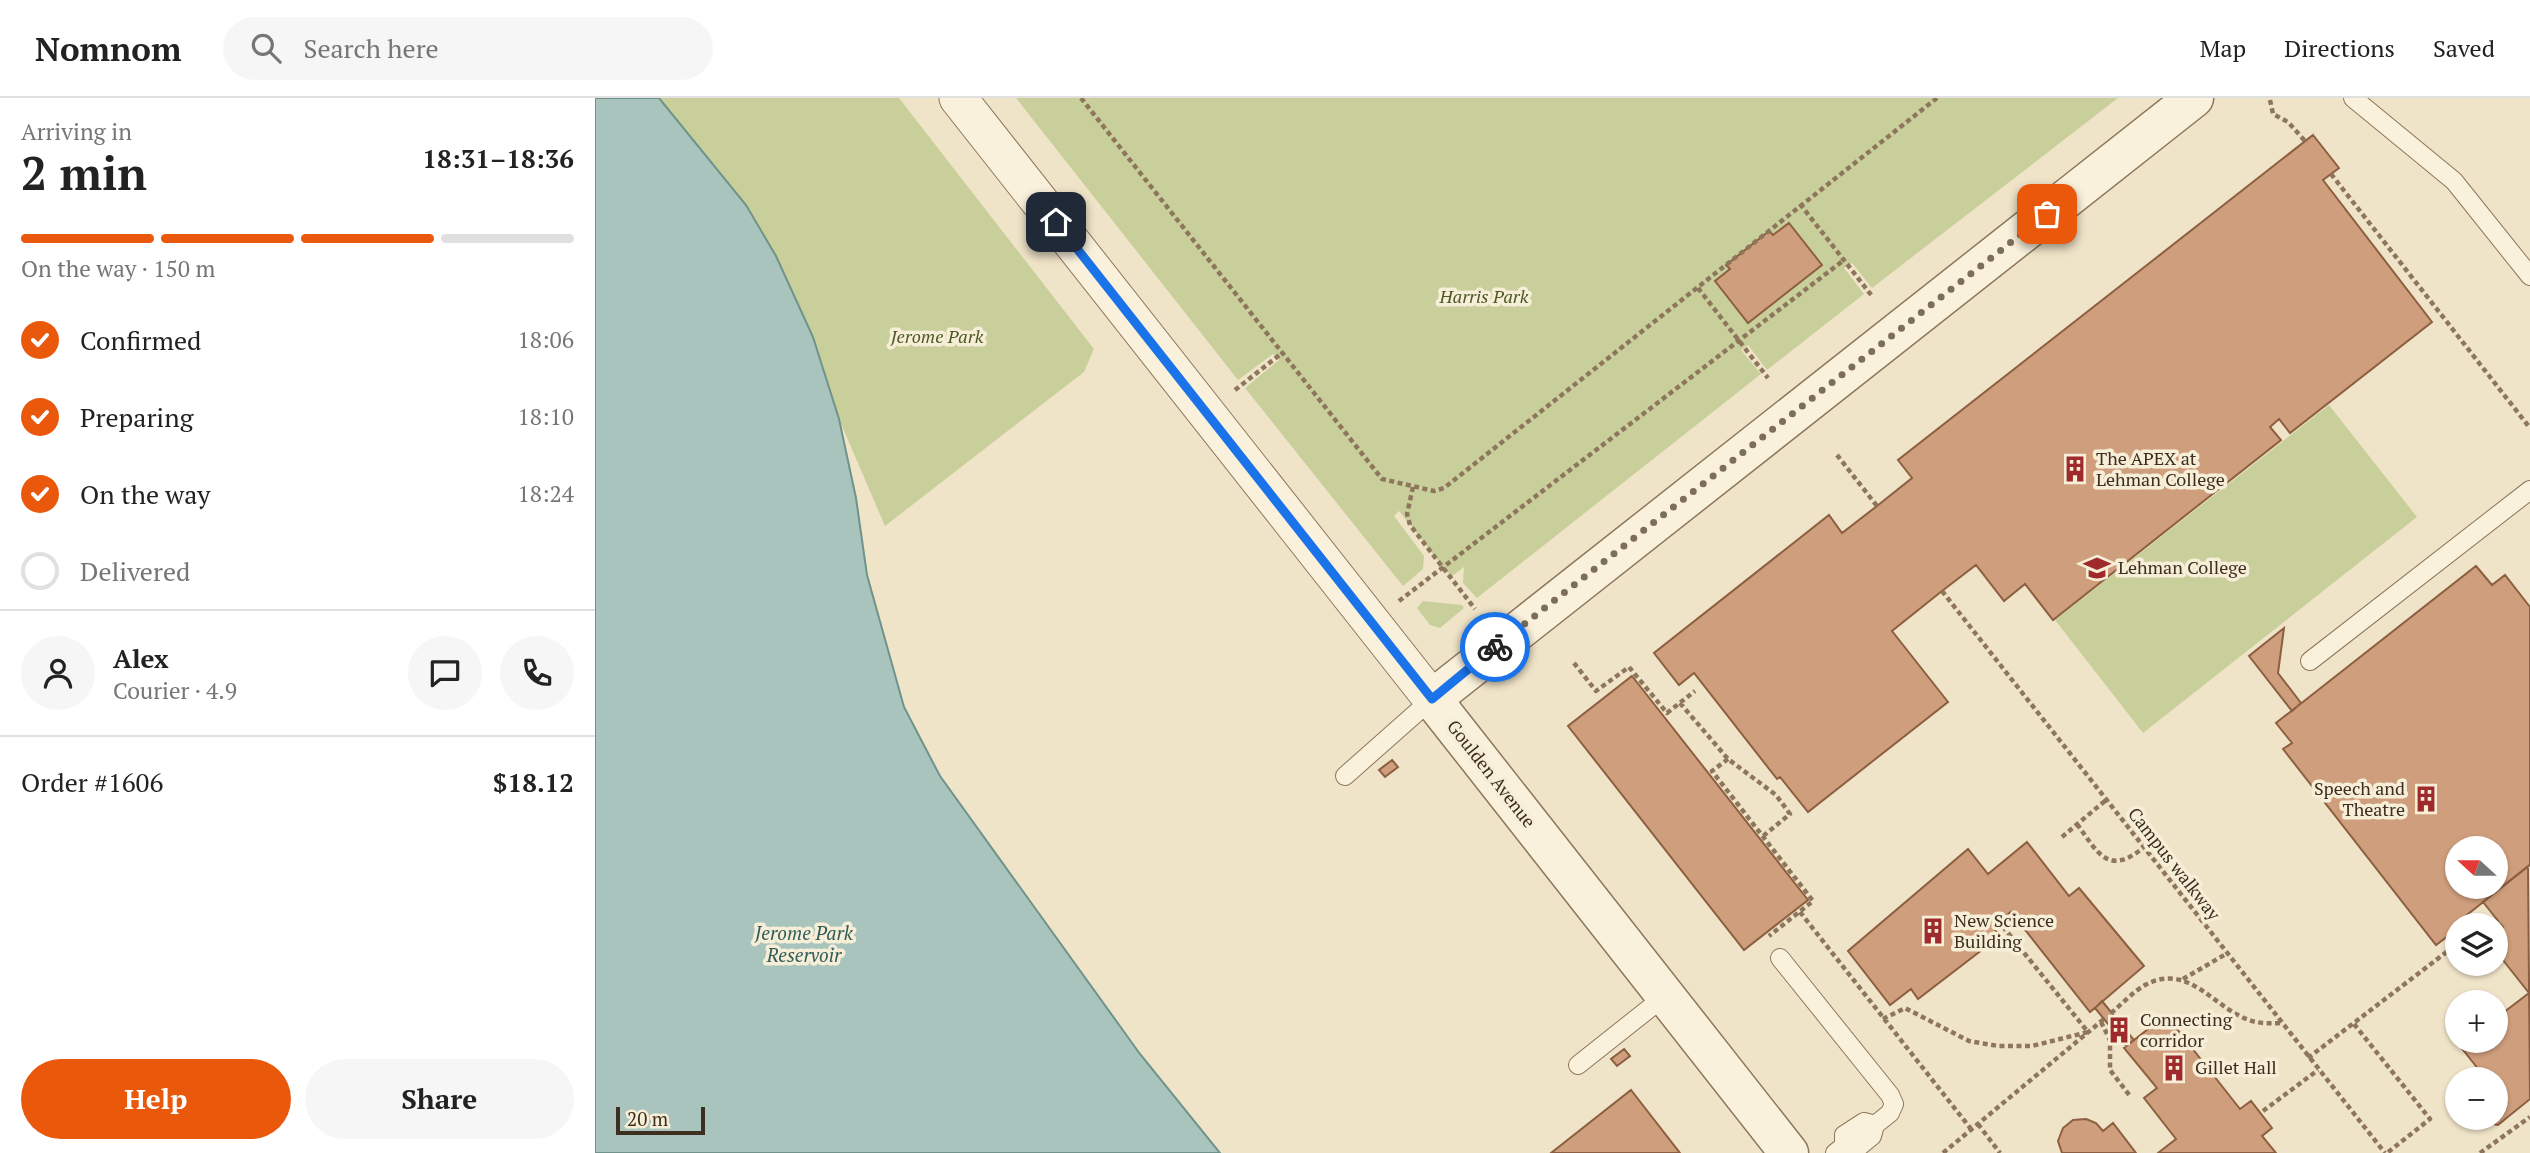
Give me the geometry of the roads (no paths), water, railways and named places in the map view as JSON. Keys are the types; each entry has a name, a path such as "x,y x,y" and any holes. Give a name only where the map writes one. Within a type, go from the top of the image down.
{"street":[{"name":"Goulden Avenue","path":"958,98 1789,1153"},
{"path":"1432,699 2194,98"}],"lane":[{"path":"2353,98 2454,181 2530,276"},
{"path":"2310,661 2530,490"},
{"path":"1345,776 1432,699"},
{"path":"1780,958 1890,1095 1894,1104 1890,1113 1875,1125 1872,1136 1855,1150 1839,1150"},
{"path":"1578,1065 1665,996"}],"water":[{"name":"Jerome Park Reservoir","path":"595,98 659,98 746,205 776,256 813,337 839,419 856,498 867,575 904,707 940,776 1140,1054 1220,1153 595,1153"}],"place":[{"name":"The APEX at Lehman College","path":"2075,469"},
{"name":"Lehman College","path":"2097,568"},
{"name":"Speech and Theatre","path":"2426,799"},
{"name":"New Science Building","path":"1933,931"},
{"name":"Connecting corridor","path":"2119,1030"},
{"name":"Gillet Hall","path":"2174,1068"}],"park label":[{"name":"Harris Park","path":"1484,297"},
{"name":"Jerome Park","path":"937,337"}]}
